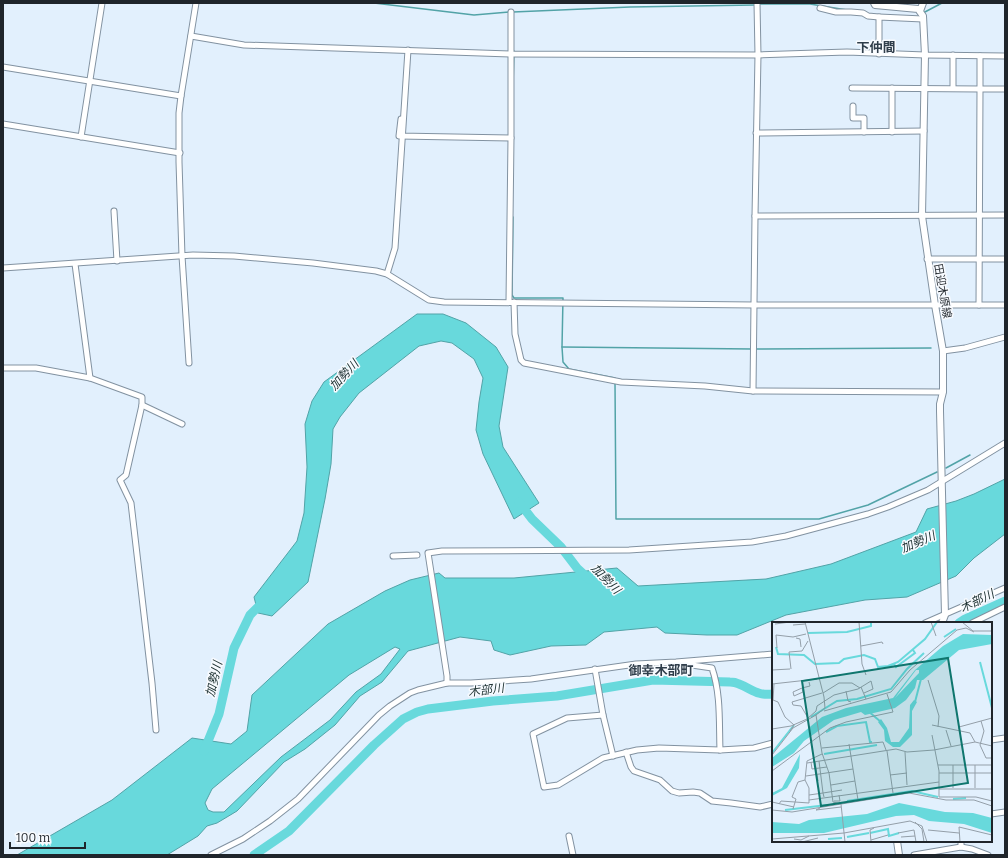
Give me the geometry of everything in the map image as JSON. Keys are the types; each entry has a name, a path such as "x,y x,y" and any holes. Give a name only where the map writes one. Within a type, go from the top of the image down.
{"main road":[{"path":"874,3 875,5 882,7 918,9 922,15"},
{"path":"922,15 923,3"},
{"name":"田迎木原線","path":"922,15 925,55 922,216 927,259 943,351 943,392 940,404 945,606 945,615 942,622"},
{"path":"897,842 899,855"}],"street":[{"path":"81,137 102,3"},
{"path":"189,362 182,256 180,113 181,96 196,3"},
{"path":"753,391 758,55 757,3"},
{"path":"820,8 836,12 863,13 868,16 879,17 922,15"},
{"path":"511,12 511,302 515,334 521,360 524,363 621,382 705,386 753,391 943,392"},
{"path":"879,17 879,54"},
{"path":"191,36 244,45 510,54 758,55 847,52 1005,56"},
{"path":"408,50 399,136 511,138"},
{"path":"953,55 953,88"},
{"path":"979,305 980,56"},
{"path":"3,67 181,96"},
{"path":"852,88 1005,89"},
{"path":"892,88 892,132"},
{"path":"853,106 853,118 864,118 864,132"},
{"path":"3,124 180,153"},
{"path":"756,133 924,131"},
{"path":"387,274 395,248 403,136"},
{"path":"114,211 117,261"},
{"path":"755,216 1005,215"},
{"path":"3,268 193,255 234,256 313,263 376,271 387,274 429,300 444,302 754,305 1005,305"},
{"path":"927,259 1005,259"},
{"path":"75,264 90,378"},
{"path":"943,351 965,348 1005,337"},
{"path":"3,368 36,368 90,378 142,397 142,405 126,475 120,480 131,503 156,730"},
{"path":"142,405 182,424"},
{"path":"447,683 428,553 442,551 629,550 752,542 786,536 868,514 888,507 928,490 1005,443"},
{"path":"394,556 417,555"},
{"path":"928,622 1005,588"},
{"path":"974,622 1005,609"},
{"path":"211,855 243,839 270,822 298,799 379,715 410,693 418,690 447,683 471,683 531,678 636,664 772,654"},
{"path":"676,662 712,668 717,693 720,750"},
{"path":"595,669 603,715 613,756"},
{"path":"603,715 567,718 534,734 544,787 558,784 603,758 626,752 659,748 720,750 754,748 772,743"},
{"path":"992,740 1005,738"},
{"path":"626,752 631,767 634,771 660,780 672,791 679,793 700,793 712,801 760,807 772,804"},
{"path":"992,814 1005,812"},
{"path":"569,836 573,855"},
{"path":"961,842 961,847"},
{"path":"914,855 961,847 972,849 988,855"}],"water":[{"path":"417,314 443,314 466,323 496,347 508,367 499,426 503,447 539,503 514,519 483,454 476,430 483,378 474,359 452,343 441,341 419,346 359,393 340,417 333,429 331,464 308,582 272,616 258,613 254,597 297,541 304,513 307,467 305,424 312,401 324,382"},
{"path":"1005,479 1005,534 974,558 956,576 907,597 865,600 786,615 737,635 665,633 657,627 604,632 586,645 551,646 510,655 494,650 491,641 460,637 408,651 382,682 360,696 335,725 305,749 284,762 237,811 217,823 207,826 198,836 167,855 17,855 112,800 192,738 231,744 247,731 252,695 328,624 385,591 410,580 439,573 445,578 514,578 617,568 638,586 766,579 831,564 916,532 927,509 974,494","holes":["395,647 400,649 381,674 356,692 330,720 281,757 224,812 213,812 208,810 205,803 212,789 349,675"]}],"waterway":[{"path":"374,3 474,15 509,12"},
{"path":"923,13 942,3"},
{"path":"759,4 810,4 847,10"},
{"path":"513,12 630,7 755,5"},
{"path":"513,85 514,51"},
{"path":"513,217 512,295 514,298 563,298 563,362 569,369 615,379"},
{"path":"562,347 752,349"},
{"path":"755,349 931,348"},
{"path":"615,383 616,519 819,519 868,505 937,472"},
{"path":"946,468 970,455"},
{"name":"加勢川","path":"519,502 532,519 561,547 577,568 589,579"},
{"name":"加勢川","path":"204,751 219,714 234,648 250,615 265,600"},
{"name":"木部川","path":"960,622 1005,601"},
{"name":"木部川","path":"254,855 289,831 374,745 403,719 417,712 428,709 493,701 557,696 653,680 732,682 759,693 772,694"}],"district":[{"name":"下仲間","path":"876,47"},
{"name":"御幸木部町","path":"661,670"}]}
